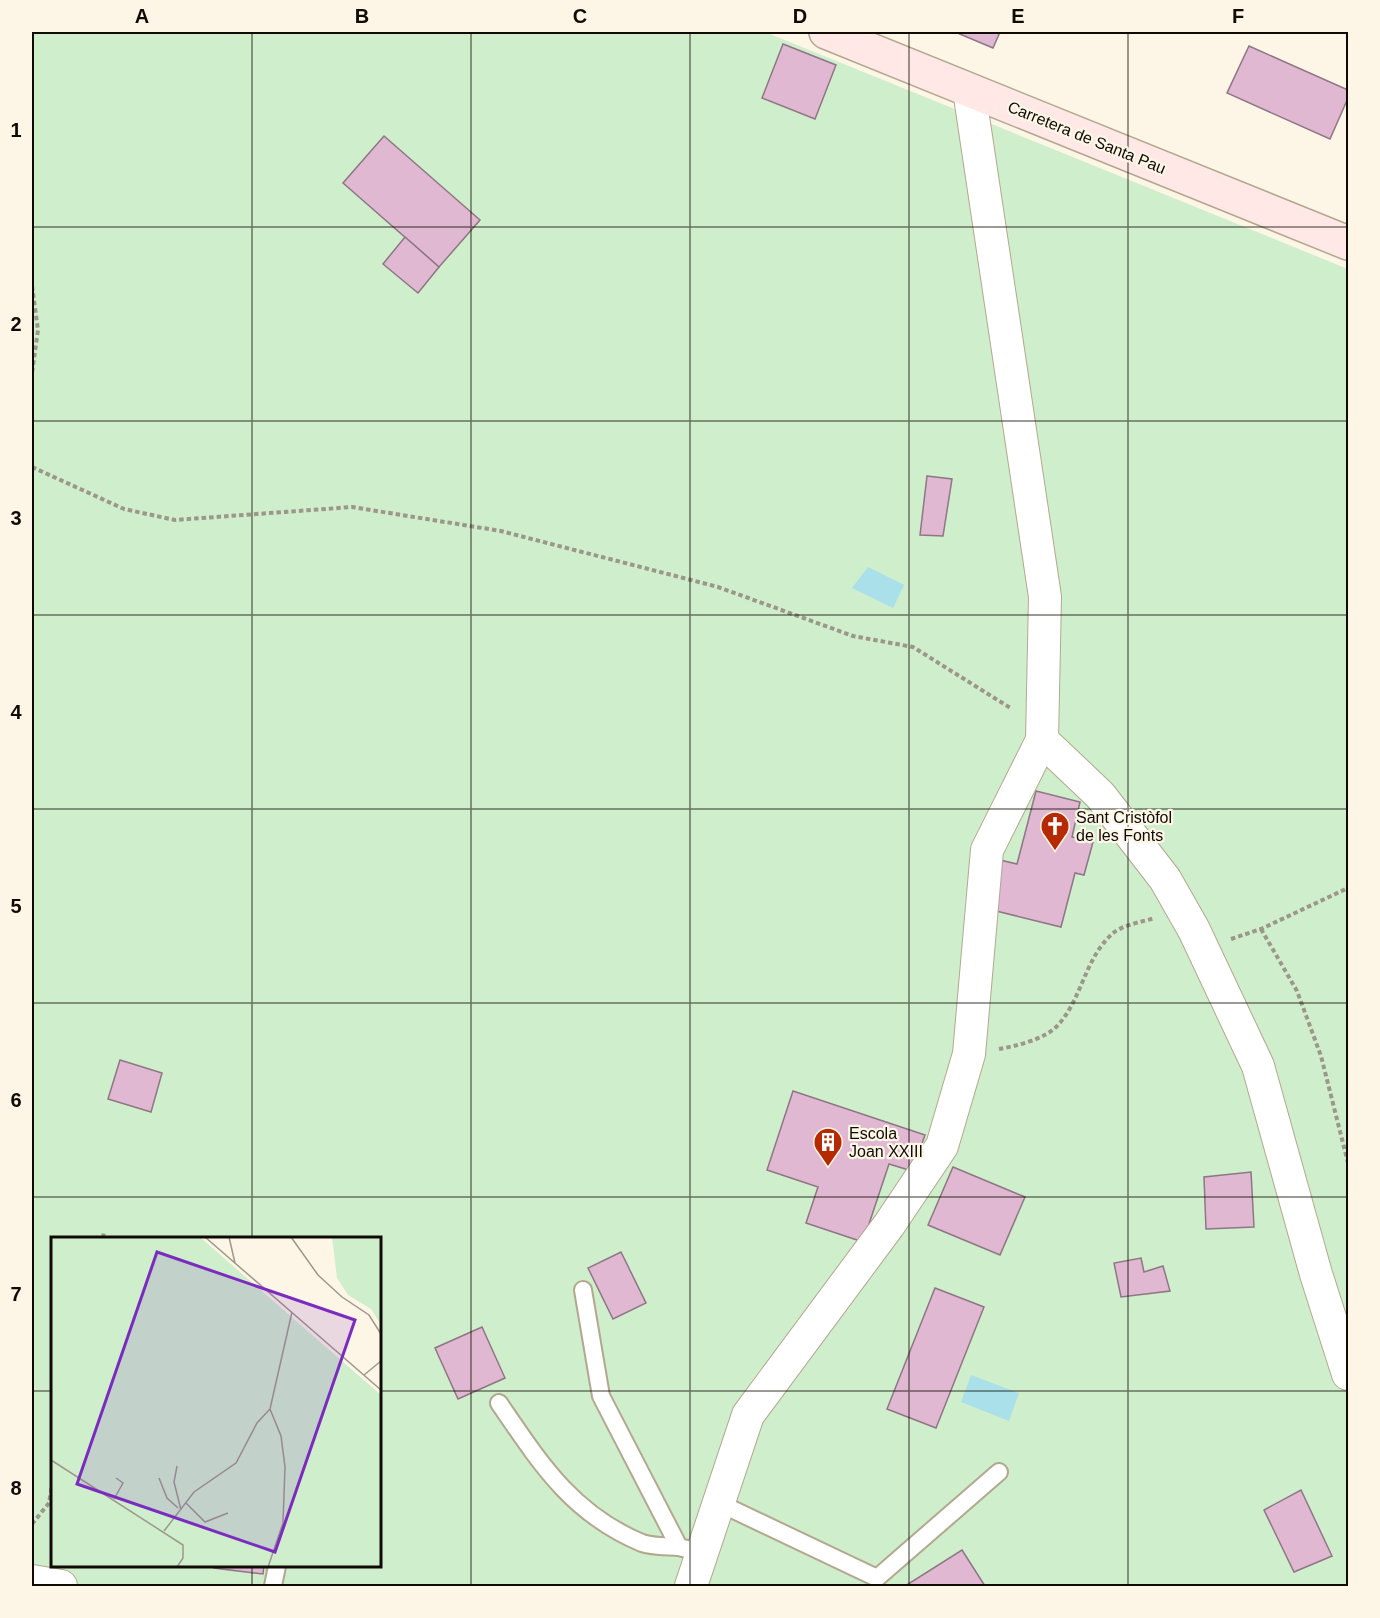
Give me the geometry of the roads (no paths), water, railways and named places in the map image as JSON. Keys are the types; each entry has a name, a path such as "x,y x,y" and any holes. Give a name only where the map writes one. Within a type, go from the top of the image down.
{"main road":[{"name":"Carretera de Santa Pau","path":"826,32 1348,243"}],"street":[{"path":"691,1587 691,1550 719,1503 748,1415 889,1225 942,1146 969,1054 987,850 1042,740 1045,597 969,90"},
{"path":"1042,740 1100,795 1165,879 1194,930 1258,1066 1316,1274 1348,1374"},
{"path":"32,1581 61,1587"}],"lane":[{"path":"583,1290 601,1396 691,1550"},
{"path":"499,1403 548,1475 589,1512 644,1544 691,1550"},
{"path":"719,1503 877,1578 999,1472"},
{"path":"273,1587 277,1567"}],"water":[{"path":"868,567 904,585 893,608 852,588"},
{"path":"971,1375 1019,1393 1009,1421 961,1402"}],"place":[{"name":"Sant Cristòfol de les Fonts","path":"1055,852"},
{"name":"Escola Joan XXIII","path":"828,1168"}]}
